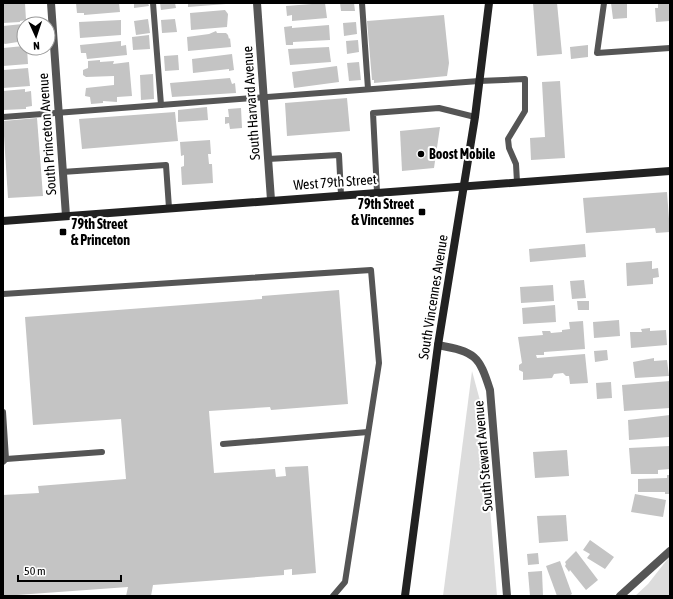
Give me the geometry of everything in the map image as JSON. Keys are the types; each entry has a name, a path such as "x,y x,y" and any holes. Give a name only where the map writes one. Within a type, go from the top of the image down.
{"main road":[{"name":"South Vincennes Avenue","path":"405,596 438,346 475,116 489,3"},
{"name":"West 79th Street","path":"3,221 670,171"}],"street":[{"name":"South Princeton Avenue","path":"51,3 66,216"},
{"name":"South Harvard Avenue","path":"257,3 271,200"},
{"name":"South Stewart Avenue","path":"438,346 470,353 484,371 490,390 507,596"},
{"path":"620,596 670,551"}],"lane":[{"path":"153,3 161,105"},
{"path":"362,3 368,89"},
{"path":"604,3 597,53 670,48"},
{"path":"3,117 368,89 525,79 525,111 508,139 509,148 516,164 517,182"},
{"path":"377,192 373,113 439,108 475,116"},
{"path":"268,159 339,155 341,195"},
{"path":"62,172 166,165 169,208"},
{"path":"3,294 370,270 379,362 345,582 333,596"},
{"path":"3,412 5,461 102,452"},
{"path":"223,444 368,432"}],"shaded area":[{"path":"472,371 482,408 497,596 443,596"},
{"path":"670,556 670,596 635,596 648,584"}],"building":[{"path":"3,3 25,3 26,16 16,16 16,22 3,23"},
{"path":"76,3 119,3 120,12 84,15 84,13 77,13"},
{"path":"134,3 148,3 149,6 134,8"},
{"path":"160,3 175,3 176,8 161,10"},
{"path":"188,3 226,3 226,4 188,7"},
{"path":"325,3 327,18 292,21 292,15 287,16 286,6"},
{"path":"340,3 354,3 355,11 341,11"},
{"path":"533,3 557,3 562,54 537,56"},
{"path":"611,3 627,3 627,18 613,19"},
{"path":"658,3 670,3 670,21 656,22 655,8 658,8"},
{"path":"225,10 228,14 227,27 191,30 190,13"},
{"path":"444,15 449,63 447,76 374,83 374,80 372,80 367,21"},
{"path":"148,19 150,33 136,35 134,21"},
{"path":"175,19 177,32 162,33 161,20"},
{"path":"121,20 121,35 80,38 79,22"},
{"path":"356,22 357,34 344,36 343,23"},
{"path":"16,25 16,42 3,43 3,26"},
{"path":"329,25 330,40 293,42 293,45 286,45 284,27 292,26 292,28"},
{"path":"216,31 217,33 226,33 228,35 229,39 230,38 231,47 188,51 187,37 209,34"},
{"path":"149,35 150,49 133,50 132,37"},
{"path":"358,40 359,52 347,54 346,41"},
{"path":"121,41 121,46 126,45 127,55 87,59 86,53 81,53 80,45"},
{"path":"588,45 588,57 571,59 570,47"},
{"path":"16,47 16,56 28,56 28,64 3,66 3,48"},
{"path":"329,47 331,62 290,65 288,49"},
{"path":"232,54 234,70 229,71 229,69 193,73 192,59"},
{"path":"178,55 179,70 165,71 164,56"},
{"path":"100,60 100,62 114,61 113,64 129,62 132,96 117,97 117,102 103,101 103,103 91,104 90,97 85,96 86,88 114,85 114,76 86,77 83,75 83,70 88,68 88,61"},
{"path":"359,62 361,80 349,81 347,63"},
{"path":"337,66 339,82 294,88 292,72"},
{"path":"28,68 30,86 3,88 3,70"},
{"path":"153,74 154,99 141,100 140,75"},
{"path":"230,78 232,84 235,83 236,93 172,97 170,83"},
{"path":"560,81 565,158 531,160 530,138 545,137 542,82"},
{"path":"25,89 25,92 31,91 32,106 26,107 26,109 3,110 3,91"},
{"path":"347,98 350,131 287,136 285,103"},
{"path":"207,107 208,120 178,122 178,110"},
{"path":"241,108 242,128 230,129 229,123 225,124 225,117 229,117 228,109"},
{"path":"175,112 178,141 82,149 79,119"},
{"path":"37,118 43,196 8,198 3,121"},
{"path":"440,127 434,168 402,171 400,131"},
{"path":"210,140 211,154 208,154 209,164 212,164 213,183 182,185 181,167 184,166 184,155 181,156 180,142"},
{"path":"667,192 670,232 656,233 655,228 586,233 583,198"},
{"path":"585,244 586,257 530,262 529,249"},
{"path":"652,261 652,269 658,268 659,277 653,278 653,284 627,286 626,263"},
{"path":"584,280 586,298 572,299 570,281"},
{"path":"553,285 554,301 521,303 520,287"},
{"path":"339,290 348,404 271,410 270,407 209,411 214,473 275,469 276,477 286,476 285,467 308,466 316,573 292,575 292,569 284,570 284,575 153,585 151,596 126,596 128,587 3,596 3,495 39,493 38,486 126,479 121,419 33,425 25,317 262,299 262,296"},
{"path":"577,301 589,301 589,310 578,310"},
{"path":"555,305 556,322 523,324 522,308"},
{"path":"619,320 620,336 594,338 593,322"},
{"path":"583,321 585,349 544,352 544,355 536,355 537,358 585,354 588,383 570,384 569,376 566,376 563,373 554,374 552,378 523,380 523,372 519,370 519,365 522,363 518,337 543,335 542,331 550,331 551,333 562,332 562,330 570,329 569,322"},
{"path":"650,328 650,331 666,330 667,345 631,348 630,332 642,332 641,329"},
{"path":"607,350 608,360 595,362 594,351"},
{"path":"654,358 654,361 667,360 669,376 635,378 633,362"},
{"path":"670,381 670,408 624,411 622,385"},
{"path":"611,382 612,398 597,399 596,383"},
{"path":"670,415 669,437 629,440 628,420"},
{"path":"670,446 670,469 658,470 658,474 631,474 629,448"},
{"path":"567,450 569,476 535,478 533,452"},
{"path":"667,475 670,475 670,494 665,494 665,492 638,492 638,479 667,478"},
{"path":"635,494 666,500 663,517 631,512"},
{"path":"566,515 568,541 539,543 537,516"},
{"path":"590,540 614,557 605,569 587,558 590,554 583,550"},
{"path":"576,551 598,580 586,590 565,566 565,562"},
{"path":"538,553 539,564 528,565 527,554"},
{"path":"560,561 572,594 569,596 557,596 546,566"},
{"path":"542,571 543,596 530,596 528,572"}],"place":[{"name":"Boost Mobile","path":"421,154"},
{"name":"79th Street & Vincennes","path":"422,212"},
{"name":"79th Street & Princeton","path":"63,232"}]}
